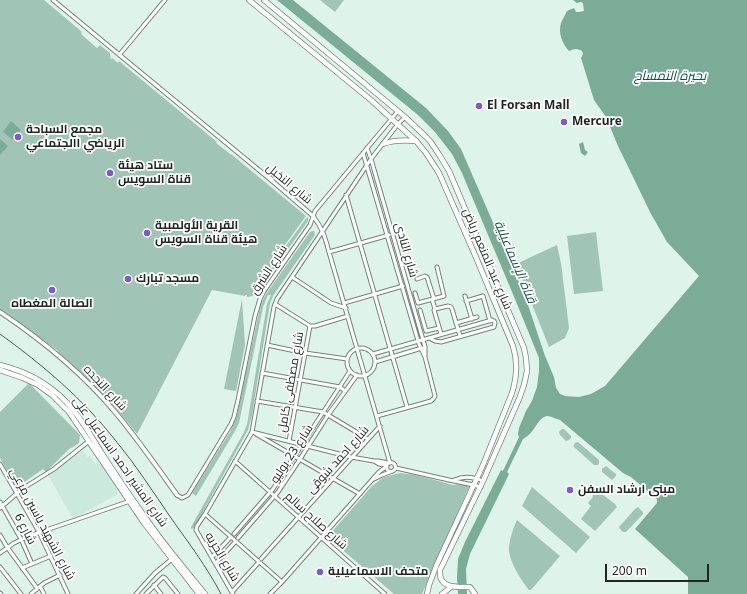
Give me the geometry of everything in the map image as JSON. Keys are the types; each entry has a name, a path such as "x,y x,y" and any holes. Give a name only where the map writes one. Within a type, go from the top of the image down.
{"main road":[{"name":"شارع عبد المنعم رياض","path":"249,0 392,118 426,152 439,173 511,339 516,359 516,375 512,393 475,485 437,564 427,594"},
{"name":"شارع عبد المنعم رياض","path":"264,0 405,117 435,148 449,171 524,348 527,371 522,391 483,481 440,570 439,574 442,580 447,585 452,586"},
{"path":"298,40 304,32"},
{"path":"348,81 353,74"},
{"path":"383,144 407,140 416,141"},
{"path":"475,254 484,251"},
{"path":"516,359 526,358"},
{"name":"شارع المشير احمد اسماعيل على","path":"0,365 7,370"},
{"name":"شارع المشير احمد اسماعيل على","path":"0,370 22,372 33,377 56,393 73,410 100,454 150,528"},
{"name":"شارع المشير احمد اسماعيل على","path":"120,484 130,501 198,594"},
{"name":"شارع المشير احمد اسماعيل على","path":"173,558 205,594"},
{"path":"442,594 452,586 470,587 475,594"}],"street":[{"name":"شارع النخيل","path":"53,0 120,54 313,216 323,231 380,426 388,464"},
{"path":"120,54 165,0"},
{"name":"شارع الشرق","path":"177,495 182,498 188,495 234,417 255,316 260,299 310,225 315,211 398,111"},
{"path":"282,582 237,539 231,537 205,514 252,432 275,304 371,159 405,117"},
{"name":"شارع النادى","path":"367,148 425,347 425,357 434,394 434,398 431,401 377,416"},
{"name":"شارع النادى","path":"363,153 420,348 425,357"},
{"path":"346,195 407,407"},
{"path":"329,252 392,234"},
{"path":"415,293 418,303 445,295 436,267"},
{"path":"416,279 425,276 427,277 433,299 434,311 441,334"},
{"path":"292,277 331,303 346,308"},
{"path":"344,303 407,285"},
{"path":"465,296 472,318"},
{"path":"466,301 484,296 490,321"},
{"path":"275,304 310,326 315,326 348,316"},
{"path":"409,308 413,306"},
{"path":"435,309 448,306 450,307 460,336"},
{"path":"420,310 426,331 439,328"},
{"name":"شارع النجده","path":"0,312 40,341 90,386 115,412 177,495"},
{"path":"456,323 477,317"},
{"path":"373,354 441,334 493,320 495,322 494,326 441,342 429,338"},
{"name":"شارع مصطفى كامل","path":"290,441 310,326"},
{"path":"267,345 305,353 347,359"},
{"path":"375,362 425,347"},
{"path":"357,348 364,348 373,354 375,362 374,369 365,376 356,375 348,368 347,359 351,352 357,348"},
{"name":"شارع 23 يوليو","path":"234,534 270,492 350,371"},
{"path":"262,374 340,388 346,391"},
{"name":"شارع 23 يوليو","path":"216,563 274,496 356,375"},
{"path":"257,401 323,412 368,439"},
{"name":"شارع احمد شوقى","path":"232,593 380,426"},
{"path":"252,432 352,457 394,464 396,468 449,480 465,478 483,481"},
{"path":"252,432 360,494"},
{"path":"1,507 27,485 54,469 91,440"},
{"name":"شارع صلاح سالم","path":"235,461 385,594"},
{"name":"شارع الشهيد ياسين مرعي","path":"0,464 39,532 68,594"},
{"path":"388,464 387,469 390,472"},
{"path":"270,594 379,472 388,464"},
{"path":"371,481 382,474 394,471 396,468"},
{"path":"454,480 480,486"},
{"path":"0,553 21,539 130,501"},
{"name":"شارع 6","path":"0,502 1,507 21,539 32,564"},
{"name":"شارع الحريه","path":"205,514 197,526 197,533 216,563 232,593"},
{"path":"251,515 255,518"},
{"path":"0,535 22,568 44,594"},
{"path":"212,557 231,537"},
{"path":"22,568 51,556"},
{"path":"136,594 159,569 173,558"},
{"path":"0,567 21,594"},
{"path":"31,594 38,587 60,575"},
{"path":"146,594 163,577 178,594"},
{"path":"154,586 161,594"}],"shaded area":[{"name":"القرية الأولمبية هيئة قناة السويس","path":"0,0 44,0 81,31 82,35 97,48 100,45 110,53 111,60 112,58 118,63 119,61 217,142 216,143 306,216 282,249 253,296 247,297 247,295 245,296 212,290 137,434 109,401 57,350 0,309"},
{"path":"320,0 344,0 335,12"},
{"path":"307,217 308,221 264,283 262,282 283,250"},
{"path":"312,231 314,231 315,235 273,296 270,303 252,415 248,430 194,528 192,529 191,527 247,425 267,304 271,295 268,295 263,307 239,423 196,496 192,493 230,432 236,419 261,303"},
{"path":"596,232 603,291 574,294 567,236"},
{"path":"557,245 561,263 569,328 565,338 549,347 516,264"},
{"path":"242,299 245,345 236,391 224,389"},
{"path":"29,383 80,435 79,443 68,450 46,472 43,469 16,488 0,458 0,412"},
{"path":"564,429 571,436 569,440 566,441 560,435 559,432"},
{"path":"578,442 599,460 598,465 594,465 574,447 574,444"},
{"path":"83,450 87,457 90,455 95,464 102,464 119,488 116,490 118,494 73,519 48,475"},
{"path":"606,466 616,474 612,480 602,472 602,469"},
{"path":"400,473 416,475 453,485 470,485 422,594 394,594 332,541 329,535 372,486 384,477"},
{"path":"532,487 590,537 576,553 522,506"},
{"path":"598,491 617,507 595,531 581,519 591,506 588,503 593,497 592,496"},
{"path":"638,507 643,514 626,532 623,532 619,527"},
{"path":"517,520 560,556 531,590 529,590 519,575 509,552 511,537"}],"water":[{"name":"بحيرة التمساح","path":"277,0 293,0 426,108 448,131 461,149 525,296 545,356 554,377 556,388 560,394 565,396 579,397 591,394 605,386 699,276 667,242 650,212 618,146 606,117 594,100 581,58 583,54 582,51 575,49 569,51 560,34 561,23 567,11 574,8 576,12 584,11 583,3 577,3 573,0 747,0 747,594 688,594 688,577 635,529 657,503 657,499 631,477 623,473 560,420 547,416 541,420 531,433 523,439 507,472 509,474 470,554 466,569 467,594 458,594 458,559 501,470 503,471 519,437 519,428 537,387 539,358 462,173 452,154 435,132 418,115"},
{"path":"11,121 21,130 13,140 3,132"},
{"path":"0,139 8,146 0,155"},
{"path":"583,142 585,150 588,152 585,156 581,153 579,144"}],"railway":[{"path":"0,334 62,383 103,426 123,450 204,564 221,594"}],"place":[{"name":"El Forsan Mall","path":"479,106"},
{"name":"Mercure","path":"564,122"},
{"name":"مجمع السباحة الرياضي االجتماعي","path":"18,137"},
{"name":"ستاد هيئة قناة السويس","path":"110,173"},
{"name":"القرية الأولمبية هيئة قناة السويس","path":"147,233"},
{"name":"مسجد تبارك","path":"128,279"},
{"name":"الصالة المغطاه","path":"52,290"},
{"name":"مبنى ارشاد السفن","path":"570,490"},
{"name":"متحف الاسماعيلية","path":"320,572"}],"water label":[{"name":"قناة الإسماعيلية","path":"515,262"}]}
